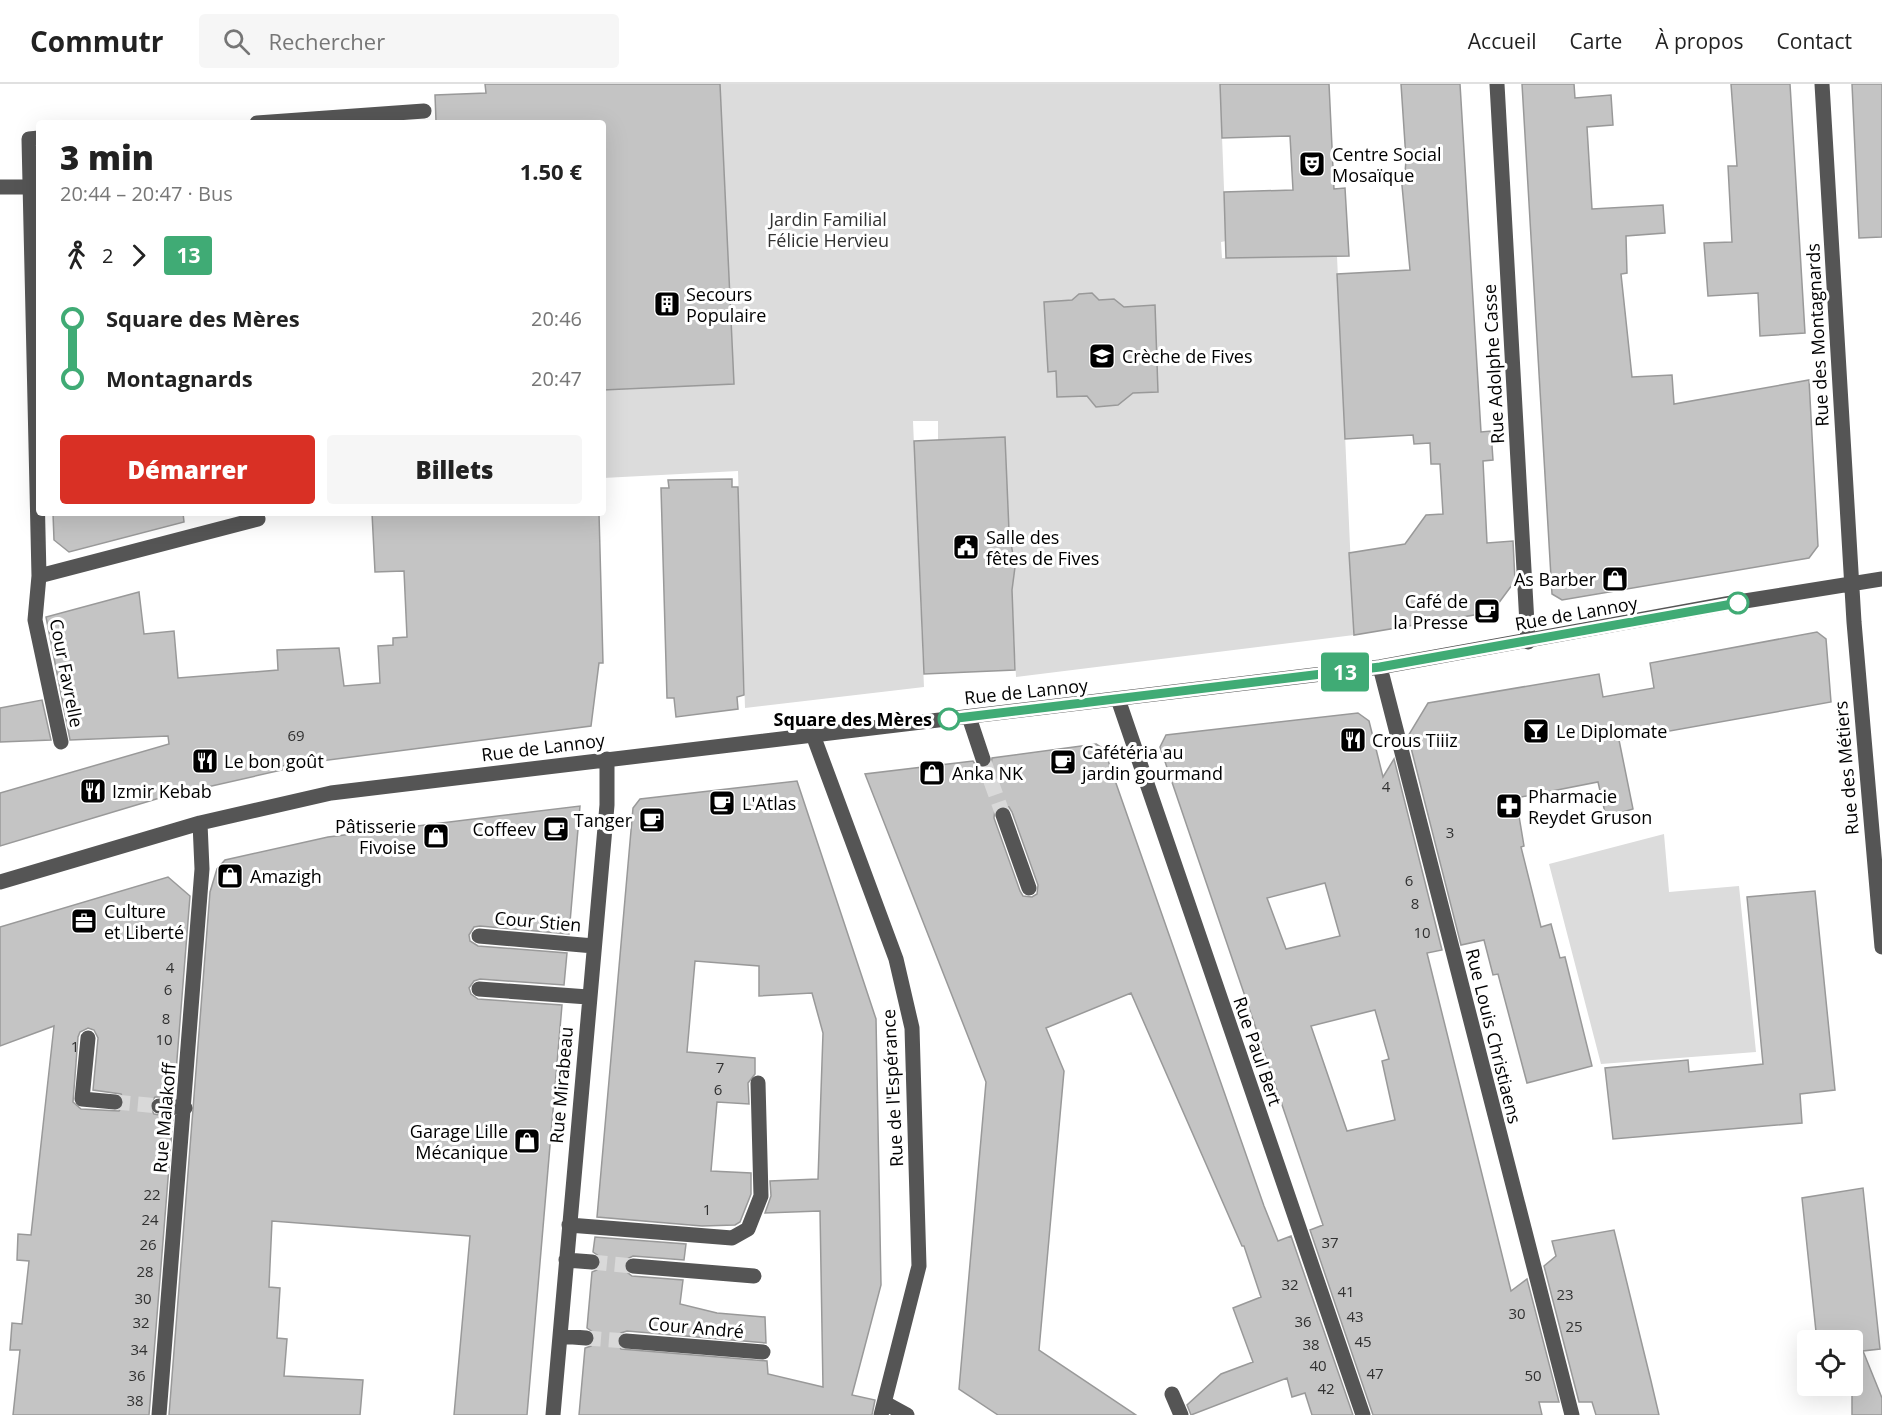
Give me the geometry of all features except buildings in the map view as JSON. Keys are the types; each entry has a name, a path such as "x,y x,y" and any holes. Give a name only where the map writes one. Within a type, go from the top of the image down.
{"street":[{"name":"Rue Adolphe Casse","path":"1497,84 1528,642"},
{"name":"Rue des Montagnards","path":"1822,84 1851,584"},
{"path":"299,120 424,111"},
{"name":"Cour Favrelle","path":"36,138 29,139 36,446"},
{"path":"0,187 30,187"},
{"name":"Cour Favrelle","path":"38,516 39,576 35,620 61,742"},
{"path":"39,576 258,519"},
{"name":"Rue de Lannoy","path":"0,882 200,823 331,793 1380,667 1882,579"},
{"name":"Rue des Métiers","path":"1851,584 1862,740 1882,947"},
{"name":"Rue Louis Christiaens","path":"1380,667 1572,1415"},
{"name":"Rue Paul Bert","path":"1118,699 1363,1415"},
{"path":"969,717 983,759"},
{"name":"Rue de l'Espérance","path":"813,735 896,959 912,1028 919,1266 883,1409"},
{"name":"Rue Mirabeau","path":"553,1415 588,998 607,805 608,759"},
{"path":"1003,815 1029,888"},
{"name":"Rue Malakoff","path":"159,1415 185,1108 202,869 200,823"},
{"name":"Cour Stien","path":"479,936 594,946"},
{"path":"479,989 588,998"},
{"path":"88,1038 82,1099 115,1102"},
{"path":"569,1225 732,1238 748,1229 761,1196 758,1083"},
{"path":"159,1106 185,1108"},
{"path":"566,1260 592,1262"},
{"path":"633,1266 754,1275"},
{"path":"560,1336 586,1338"},
{"name":"Cour André","path":"626,1341 763,1352"},
{"path":"1173,1394 1181,1415"},
{"path":"883,1409 907,1415"}],"green space":[{"name":"Square des Mères","path":"720,84 1220,84 1226,241 1221,242 1222,258 1337,256 1354,635 1016,677 1012,590 1015,567 1009,531 1005,438 938,440 938,421 913,421 924,687 745,708 738,471 606,478 606,390 734,383"},
{"path":"1664,834 1669,892 1739,886 1756,1052 1601,1064 1549,864"}],"tunnel":[{"path":"983,759 1003,815"},
{"path":"115,1102 159,1106"},
{"path":"592,1262 633,1266"},
{"path":"586,1338 626,1341"}],"bus line":[{"name":"13","path":"949,719 1163,695 1380,667 1738,603"}],"place":[{"name":"Centre Social Mosaïque","path":"1312,164"},
{"name":"Secours Populaire","path":"667,304"},
{"name":"Crèche de Fives","path":"1102,356"},
{"name":"Salle des fêtes de Fives","path":"966,547"},
{"name":"As Barber","path":"1615,579"},
{"name":"Café de la Presse","path":"1487,611"},
{"name":"Square des Mères","path":"949,719"},
{"name":"Le Diplomate","path":"1536,731"},
{"name":"Crous Tiiiz","path":"1353,740"},
{"name":"Le bon goût","path":"205,761"},
{"name":"Cafétéria au jardin gourmand","path":"1063,762"},
{"name":"Anka NK","path":"932,773"},
{"name":"Izmir Kebab","path":"93,791"},
{"name":"L'Atlas","path":"722,803"},
{"name":"Pharmacie Reydet Gruson","path":"1509,806"},
{"name":"Tanger","path":"652,820"},
{"name":"Coffeev","path":"556,829"},
{"name":"Pâtisserie Fivoise","path":"436,836"},
{"name":"Amazigh","path":"230,876"},
{"name":"Culture et Liberté","path":"84,921"},
{"name":"Garage Lille Mécanique","path":"527,1141"}],"park label":[{"name":"Jardin Familial Félicie Hervieu","path":"828,229"}]}
